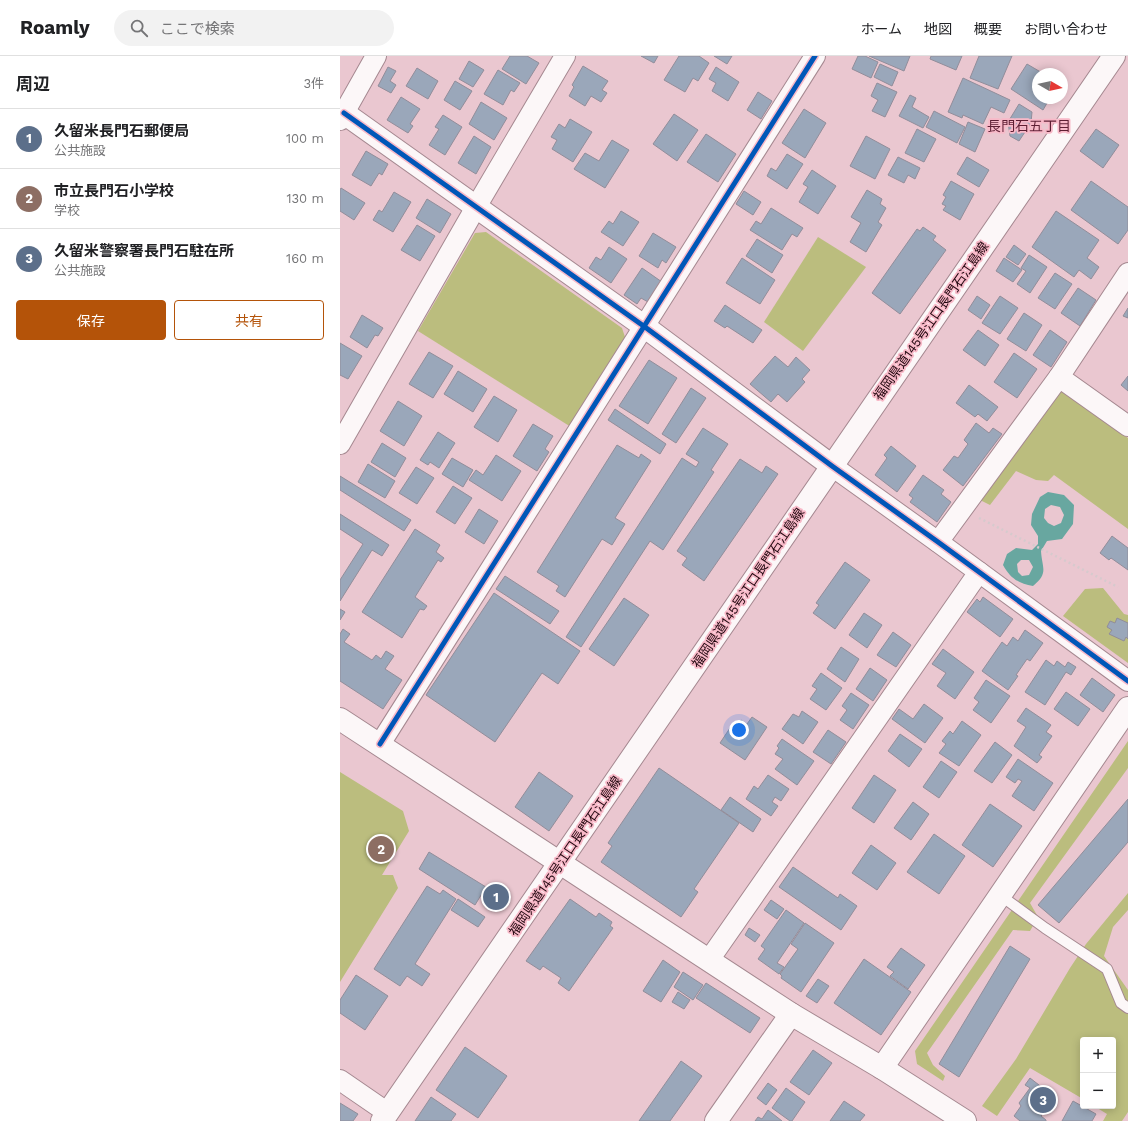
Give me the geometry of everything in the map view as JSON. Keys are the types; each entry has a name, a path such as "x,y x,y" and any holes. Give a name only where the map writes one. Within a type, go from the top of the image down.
{"street":[{"path":"376,56 342,116 476,207 645,327 832,466 1128,681"},
{"path":"340,444 476,207 565,56"},
{"path":"380,744 815,56"},
{"name":"福岡県道145号江口長門石江島線","path":"385,1117 1114,56"},
{"path":"938,542 1059,377 1128,274"},
{"path":"1059,377 1128,426"},
{"path":"709,960 979,572"},
{"path":"882,1068 1128,708"},
{"path":"340,718 791,1014 882,1068 965,1121"},
{"path":"716,1121 791,1014"},
{"path":"340,1080 385,1117"}],"lane":[{"path":"1000,895 1045,928 1107,969 1121,1003 1128,1008"}],"path":[{"path":"962,509 1118,587"}],"shaded area":[{"path":"486,232 622,328 625,337 571,427 418,331 475,233"},
{"path":"818,237 866,267 803,351 764,322"},
{"path":"1061,390 1128,438 1128,529 1054,475 1048,481 1036,480 1016,471 990,505 980,500"},
{"path":"1048,492 1064,495 1074,505 1073,524 1062,539 1047,541 1041,551 1043,574 1033,586 1023,584 1015,580 1003,565 1007,554 1016,548 1032,550 1038,544 1038,536 1031,525 1032,514 1040,497","holes":["1051,505 1060,507 1064,515 1061,523 1054,526 1048,523 1044,518 1045,509","1021,560 1029,560 1033,567 1029,575 1022,576 1018,572 1017,564"]},
{"path":"1103,588 1124,614 1128,615 1128,663 1063,616 1085,589"},
{"path":"1128,741 1128,768 1030,903 1038,917 1030,931 1013,930 927,1053 933,1065 945,1076 943,1081 917,1064 915,1051"},
{"path":"340,772 403,811 409,831 382,875 393,875 398,888 340,982"},
{"path":"1128,893 1128,910 1113,927 1104,956 1128,990 1128,1112 1122,1121 1103,1121 1107,1114 1099,1109 1116,1109 1116,1037 1080,1037 1080,1097 1030,1068 997,1116 982,1106 1016,1059 1086,944"}],"building":[{"path":"510,56 527,56 539,63 526,84 502,69"},
{"path":"641,56 658,56 654,63"},
{"path":"679,56 699,56 709,63 698,81 693,78 685,92 664,80"},
{"path":"714,56 732,56 727,64"},
{"path":"858,56 865,56 878,62 871,78 852,69"},
{"path":"869,56 910,56 904,71"},
{"path":"931,56 962,56 956,70 930,59"},
{"path":"979,56 1012,56 998,89 970,78"},
{"path":"469,61 484,70 473,87 459,79"},
{"path":"880,64 898,72 892,86 874,77"},
{"path":"1027,64 1034,68 1032,68 1032,103 1011,89"},
{"path":"583,66 608,81 602,90 607,93 601,102 591,96 585,106 569,96 574,87 572,85"},
{"path":"388,67 396,71 390,81 396,85 391,93 378,86"},
{"path":"716,67 739,82 728,101 712,91 716,83 709,79"},
{"path":"417,68 438,81 428,99 406,86"},
{"path":"498,70 520,83 514,92 511,90 503,105 484,94"},
{"path":"963,78 1010,100 1004,113 991,107 983,124 963,115 962,118 948,112"},
{"path":"455,81 472,91 460,110 444,100"},
{"path":"877,83 897,92 885,117 872,111 878,100 871,96"},
{"path":"758,92 772,101 761,119 747,110"},
{"path":"910,95 916,98 912,107 929,117 923,128 899,116"},
{"path":"401,97 420,109 410,124 413,126 408,133 387,120"},
{"path":"481,102 507,118 494,140 469,124"},
{"path":"1019,104 1032,112 1031,123 1019,141 1010,136 1008,122"},
{"path":"1034,104 1046,104 1043,110"},
{"path":"804,109 826,123 805,158 782,143"},
{"path":"934,111 965,127 957,143 926,127"},
{"path":"674,114 698,130 677,161 653,144"},
{"path":"443,115 462,127 445,155 429,145 439,129 435,127"},
{"path":"570,119 592,132 573,162 552,149 557,140 551,137 559,124 565,128"},
{"path":"968,122 985,129 975,152 959,144"},
{"path":"917,129 936,139 924,162 905,153"},
{"path":"1096,129 1119,145 1103,168 1080,151"},
{"path":"706,134 736,154 718,182 687,162"},
{"path":"474,136 491,147 476,174 458,163"},
{"path":"866,136 890,149 875,179 850,166"},
{"path":"612,140 629,150 605,188 574,169 585,153 599,161"},
{"path":"366,151 388,164 382,175 379,173 371,186 352,175"},
{"path":"787,154 803,164 787,189 767,176 771,168 776,171"},
{"path":"898,157 920,168 915,179 908,175 904,183 888,175"},
{"path":"967,157 989,170 979,187 957,174"},
{"path":"812,170 836,186 818,214 799,202 808,187 803,184"},
{"path":"951,181 974,194 960,220 943,210 946,206 942,204 946,197 943,195"},
{"path":"1091,181 1128,207 1128,230 1118,244 1071,210"},
{"path":"341,188 365,203 354,220 340,211"},
{"path":"867,190 882,199 880,204 886,208 878,222 882,225 866,252 850,242 861,223 851,217"},
{"path":"744,191 761,202 753,215 736,204"},
{"path":"394,192 411,202 393,232 373,220 379,210 382,212"},
{"path":"427,199 451,214 440,233 416,218"},
{"path":"771,208 803,228 797,237 792,234 782,250 750,230 756,221 761,224"},
{"path":"621,211 639,222 623,246 601,232 609,221 613,224"},
{"path":"1056,211 1099,240 1087,258 1099,267 1091,279 1079,270 1074,277 1032,247"},
{"path":"417,225 435,236 420,261 401,250"},
{"path":"923,227 936,236 933,240 946,250 900,314 872,293 917,229 920,231"},
{"path":"653,233 676,247 666,263 662,260 658,268 639,256"},
{"path":"757,239 783,255 772,273 746,256"},
{"path":"1014,245 1026,254 1018,265 1006,257"},
{"path":"609,247 627,259 611,283 589,268 596,257 601,260"},
{"path":"1029,255 1047,267 1030,293 1017,284 1026,271 1021,268"},
{"path":"742,258 775,280 760,304 726,283"},
{"path":"1004,258 1022,270 1013,282 996,271"},
{"path":"642,268 662,282 648,302 641,298 637,304 624,295"},
{"path":"1055,273 1072,284 1055,309 1038,298"},
{"path":"1078,288 1096,300 1080,326 1061,313"},
{"path":"977,296 990,305 981,319 968,310"},
{"path":"1000,296 1018,308 1000,334 982,323"},
{"path":"725,305 762,330 753,343 727,326 725,328 714,321"},
{"path":"1128,308 1128,318 1123,316"},
{"path":"1024,313 1042,325 1026,351 1007,339"},
{"path":"362,315 383,328 378,336 375,335 367,348 350,337"},
{"path":"978,330 999,345 985,366 963,350"},
{"path":"1050,330 1067,342 1051,367 1033,355"},
{"path":"340,343 362,356 348,379 340,375"},
{"path":"429,352 453,366 433,398 409,384"},
{"path":"1014,353 1037,369 1017,398 994,382"},
{"path":"775,356 788,367 796,357 810,370 802,379 805,382 787,402 778,394 771,402 750,384"},
{"path":"649,360 677,378 648,424 619,406"},
{"path":"458,371 487,389 473,412 444,394"},
{"path":"1128,376 1128,391 1121,385"},
{"path":"969,385 998,407 987,421 978,414 975,417 956,403"},
{"path":"691,388 706,398 676,443 662,434"},
{"path":"494,396 517,410 498,442 474,427"},
{"path":"398,401 422,416 404,446 380,431"},
{"path":"615,409 666,444 660,454 608,420"},
{"path":"976,423 989,433 993,428 1002,434 963,486 943,470 954,456 958,458 968,444 964,440"},
{"path":"533,424 553,436 545,449 549,452 537,471 513,456"},
{"path":"703,428 728,444 711,470 714,472 663,550 650,541 581,647 566,637 682,458 696,467 699,462 686,454"},
{"path":"438,432 455,443 439,468 430,462 428,465 420,460"},
{"path":"382,443 406,458 395,477 371,462"},
{"path":"617,445 639,458 641,454 651,461 615,518 625,524 612,545 602,539 565,597 556,591 559,586 537,572"},
{"path":"891,446 916,466 897,492 875,475 887,458 884,455"},
{"path":"496,455 521,471 502,501 469,480 476,470 483,475"},
{"path":"452,458 473,470 463,487 442,474"},
{"path":"740,459 762,473 766,466 778,474 704,581 682,565 687,558 677,551"},
{"path":"368,464 395,481 385,498 358,482"},
{"path":"416,467 434,478 417,504 399,493"},
{"path":"923,475 944,490 941,494 951,502 937,522 910,502 913,498 909,495"},
{"path":"340,476 411,520 404,531 340,490"},
{"path":"453,486 472,498 455,524 436,512"},
{"path":"479,509 498,521 484,544 465,532"},
{"path":"340,514 389,545 382,556 372,550 340,601 340,580 363,544 340,529"},
{"path":"415,529 440,545 436,552 444,558 441,562 438,560 415,597 427,606 424,610 420,609 402,638 362,612"},
{"path":"1112,536 1128,548 1128,570 1111,558 1109,560 1100,553"},
{"path":"845,562 870,580 835,629 813,613 819,605 816,603"},
{"path":"505,576 559,611 550,624 496,589"},
{"path":"494,593 580,651 558,684 542,673 495,742 426,695"},
{"path":"983,597 1013,619 1000,637 967,612 977,599 980,602"},
{"path":"624,598 649,615 614,666 589,649"},
{"path":"340,609 345,612 340,620"},
{"path":"864,613 882,625 867,648 849,635"},
{"path":"1117,618 1128,623 1128,639 1126,637 1124,641 1109,634 1112,630 1107,627 1110,621 1115,623"},
{"path":"343,629 350,634 344,642 372,660 376,655 381,659 386,651 394,656 385,669 402,680 383,709 340,681 340,634"},
{"path":"1025,630 1043,643 1030,661 1027,659 1016,675 1018,676 1008,690 982,671 1002,642 1007,646 1013,637 1018,641"},
{"path":"893,632 911,645 896,667 877,655"},
{"path":"841,647 859,659 845,682 827,669"},
{"path":"943,649 974,672 955,699 937,686 946,673 932,664"},
{"path":"1046,660 1054,666 1057,661 1065,667 1068,662 1076,667 1071,675 1066,672 1045,705 1025,692"},
{"path":"870,668 887,680 873,701 856,689"},
{"path":"821,673 842,688 826,710 810,699 817,689 812,686"},
{"path":"1092,678 1115,695 1103,712 1080,695"},
{"path":"986,680 1010,696 991,723 973,710 979,702 974,698"},
{"path":"1066,692 1090,709 1078,726 1054,709"},
{"path":"851,693 869,705 853,729 840,720 847,710 842,706"},
{"path":"924,704 943,718 925,743 892,719 899,709 913,719"},
{"path":"1026,708 1051,725 1046,732 1052,736 1039,755 1042,757 1037,763 1014,746 1026,727 1017,721"},
{"path":"802,711 818,722 803,744 782,729 793,714 799,717"},
{"path":"752,717 767,727 745,760 720,743 734,722 738,725 741,720 747,724"},
{"path":"962,721 981,735 959,766 939,753 946,744 942,741 950,731 953,734"},
{"path":"828,730 846,742 831,764 813,752"},
{"path":"900,734 922,749 909,767 888,751"},
{"path":"782,739 814,761 797,785 775,769 783,759 775,754 779,748 777,746"},
{"path":"995,742 1012,755 992,783 974,771"},
{"path":"1018,759 1053,783 1034,811 1012,796 1022,781 1018,779 1015,783 1006,777"},
{"path":"941,761 957,772 939,798 923,787"},
{"path":"659,768 739,823 694,889 698,892 681,917 601,862 612,846 608,843"},
{"path":"539,772 573,796 549,831 515,807"},
{"path":"768,775 789,789 781,801 775,797 772,802 778,806 771,816 746,799 754,786 758,789"},
{"path":"874,775 896,790 874,823 852,808"},
{"path":"730,797 761,819 753,832 721,810"},
{"path":"1128,799 1128,842 1059,923 1038,905"},
{"path":"913,802 929,814 911,840 894,828"},
{"path":"990,804 1022,826 993,867 962,845"},
{"path":"934,834 965,856 939,894 907,872"},
{"path":"871,845 896,863 877,890 852,873"},
{"path":"429,852 486,887 475,905 419,869"},
{"path":"793,867 838,898 840,894 857,906 841,930 779,887"},
{"path":"427,886 440,894 443,890 456,899 415,964 430,974 422,986 407,976 400,986 374,969"},
{"path":"458,899 485,917 478,927 451,910"},
{"path":"570,899 596,917 599,913 612,922 610,926 613,928 569,991 558,983 561,978 543,966 540,970 526,961"},
{"path":"771,900 784,909 777,919 764,910"},
{"path":"786,910 804,923 777,963 784,967 779,974 758,959 765,949 761,946"},
{"path":"805,923 834,943 801,992 781,978 782,976 780,974 798,949 791,944"},
{"path":"749,928 760,935 755,942 745,935"},
{"path":"1010,946 1030,959 959,1077 939,1064"},
{"path":"901,948 925,965 908,989 890,976 894,972 887,967"},
{"path":"864,959 911,992 881,1035 834,1003"},
{"path":"663,960 680,972 661,1002 643,991"},
{"path":"683,972 703,985 693,1000 674,987"},
{"path":"356,975 388,996 365,1030 340,1013 340,1000"},
{"path":"818,979 829,986 817,1003 806,996"},
{"path":"706,983 760,1018 750,1033 696,998"},
{"path":"678,992 690,1000 684,1009 672,1002"},
{"path":"465,1047 507,1076 478,1118 436,1090"},
{"path":"813,1050 832,1063 809,1095 790,1082"},
{"path":"681,1061 702,1076 670,1121 639,1121"},
{"path":"1030,1078 1057,1099 1047,1112 1045,1111 1041,1116 1046,1121 1020,1121 1014,1116 1021,1106 1019,1103 1030,1088 1025,1085"},
{"path":"768,1083 777,1090 766,1105 757,1098"},
{"path":"786,1088 805,1102 792,1121 772,1108"},
{"path":"431,1097 456,1114 451,1121 415,1121"},
{"path":"844,1101 865,1115 860,1121 830,1121"},
{"path":"1073,1101 1080,1105 1080,1109 1087,1109 1096,1114 1092,1121 1062,1121"},
{"path":"340,1103 358,1114 353,1121 340,1121"},
{"path":"768,1110 782,1121 755,1121 758,1117 762,1119"}],"cycle path":[{"path":"380,744 815,56"},
{"path":"344,113 645,327 832,466 1128,681"}],"place":[{"name":"市立長門石小学校","path":"381,849"},
{"name":"久留米長門石郵便局","path":"496,897"},
{"name":"久留米警察署長門石駐在所","path":"1043,1100"}],"district":[{"name":"長門石五丁目","path":"1029,126"}]}
